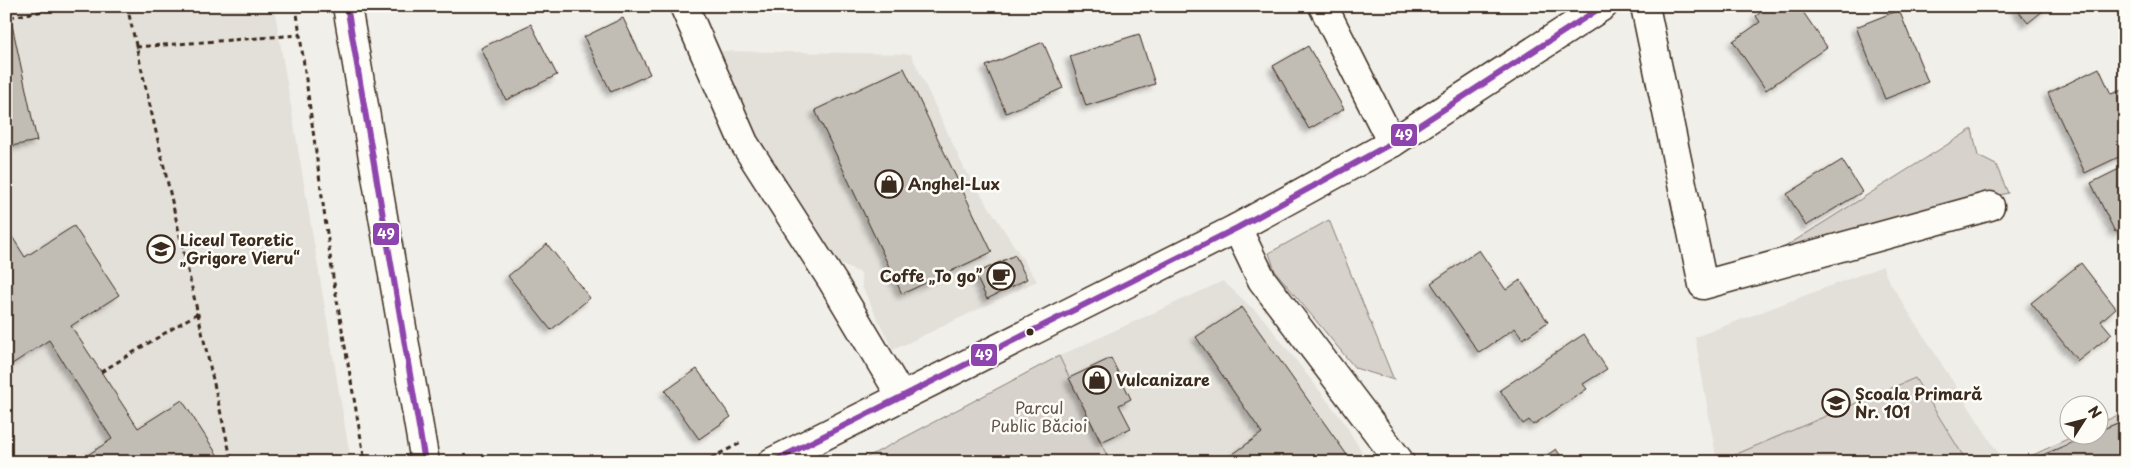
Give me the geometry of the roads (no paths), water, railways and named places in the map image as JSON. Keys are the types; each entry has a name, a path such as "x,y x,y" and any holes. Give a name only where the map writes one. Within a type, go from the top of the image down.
{"main road":[{"path":"347,6 425,462"},
{"path":"684,6 744,143 833,282 901,396"},
{"path":"1323,6 1392,143"},
{"path":"772,462 1237,228 1392,143 1603,6"},
{"path":"1644,6 1703,285 1990,206"},
{"path":"1237,228 1262,280 1400,462"}],"place":[{"name":"Anghel-Lux","path":"889,184"},
{"name":"Liceul Teoretic „Grigore Vieru“","path":"161,249"},
{"name":"Coffe „To go”","path":"1001,276"},
{"name":"Vulcanizare","path":"1097,380"},
{"name":"Școala Primară Nr. 101","path":"1836,403"}],"park label":[{"name":"Parcul Public Băcioi","path":"1039,417"}]}
